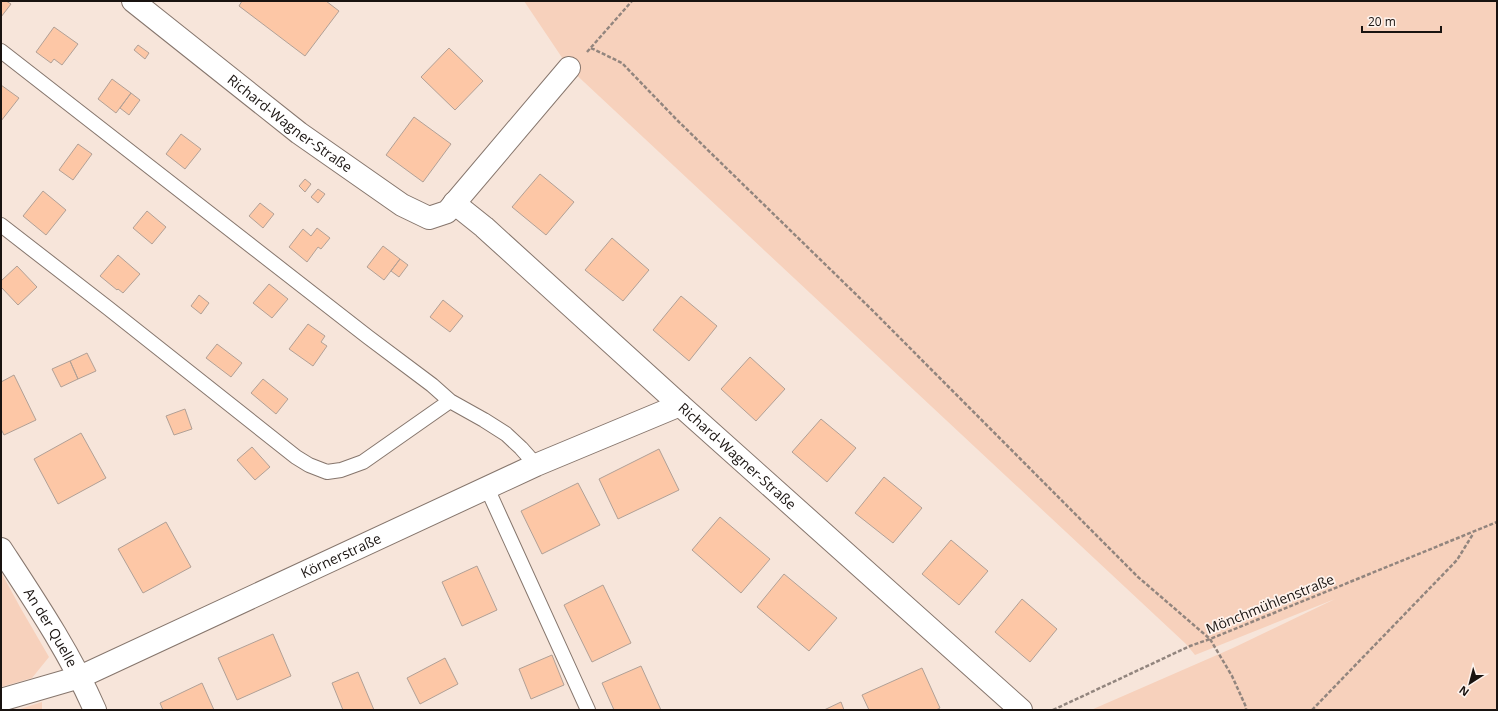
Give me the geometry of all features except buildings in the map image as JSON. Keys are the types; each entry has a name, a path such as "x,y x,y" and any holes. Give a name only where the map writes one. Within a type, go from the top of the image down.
{"street":[{"name":"Richard-Wagner-Straße","path":"133,1 299,133 402,205 428,218 447,212 569,68"},
{"name":"Richard-Wagner-Straße","path":"454,203 484,227 680,405 1021,710"},
{"name":"Körnerstraße","path":"1,700 80,678 536,465 680,405"},
{"name":"An der Quelle","path":"1,549 36,603 80,678 95,710"}],"lane":[{"path":"1,50 368,337 432,385 450,401 506,434 536,465"},
{"path":"1,225 296,457 309,465 327,472 341,470 363,462 450,401"},
{"path":"487,488 588,710"}],"path":[{"path":"569,68 592,48 632,1"},
{"path":"592,48 622,63 677,120 870,308 1138,577 1210,639 1232,676 1246,710"},
{"name":"Mönchmühlenstraße","path":"1053,710 1190,646 1473,533 1497,522"},
{"path":"1312,710 1457,560 1473,533"}],"shaded area":[{"path":"524,1 1497,1 1497,710 1091,710 1233,648 1335,599 1195,655 1186,644 569,68"},
{"path":"1,572 49,657 32,678 1,687"},
{"path":"42,702 42,710 17,710"}]}
